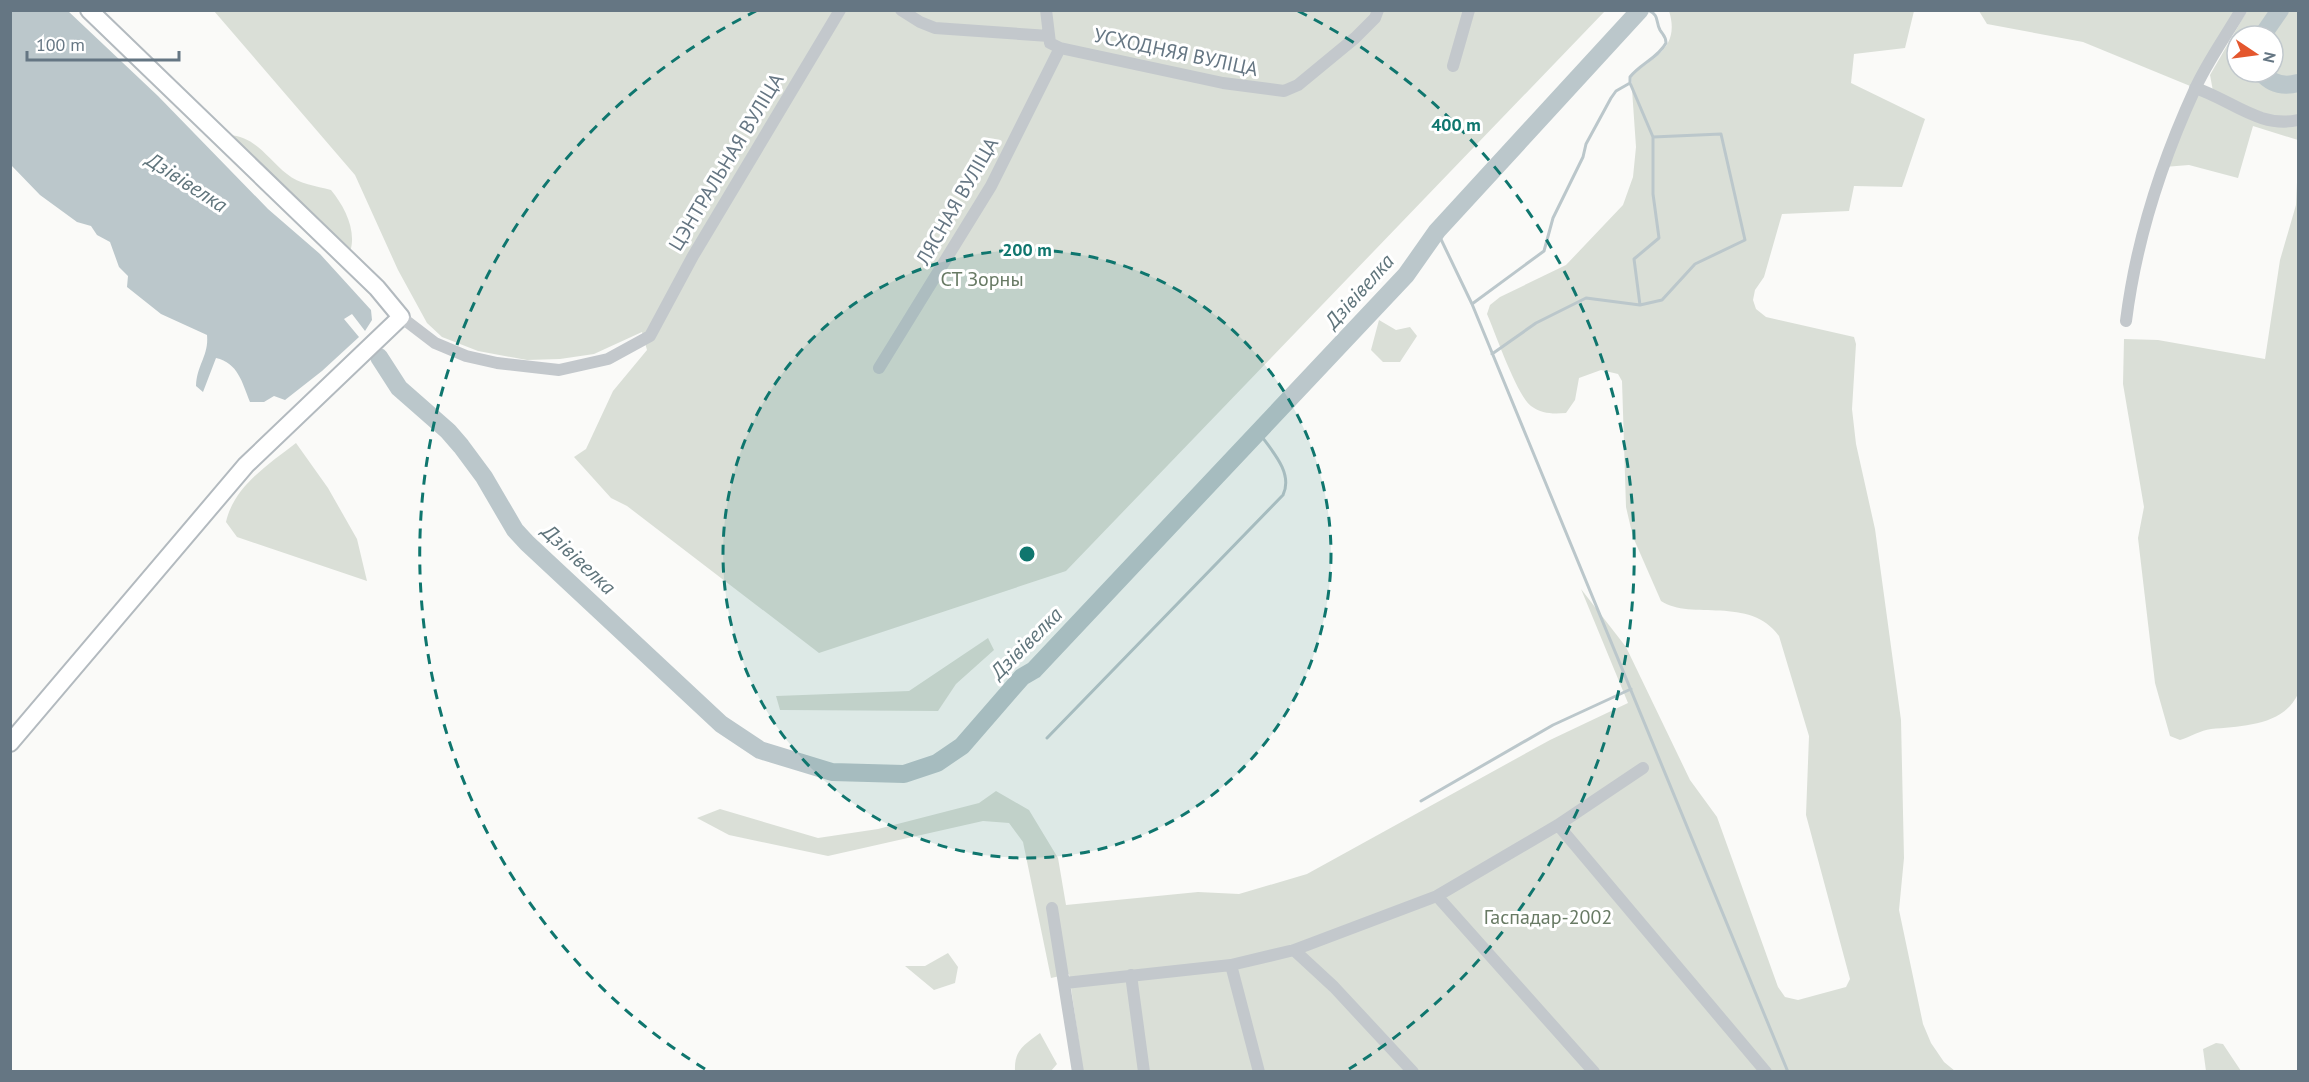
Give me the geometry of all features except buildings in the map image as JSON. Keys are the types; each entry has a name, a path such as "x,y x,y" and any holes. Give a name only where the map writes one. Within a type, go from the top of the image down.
{"street":[{"path":"10,743 246,465 401,317 377,288 90,10"},
{"name":"ЦЭНТРАЛЬНАЯ ВУЛІЦА","path":"401,317 435,343 466,356 497,363 559,370 608,359 650,336 693,256 840,10"},
{"path":"902,10 920,22 935,28 1049,36"},
{"path":"1046,10 1050,43 1060,48"},
{"name":"УСХОДНЯЯ ВУЛІЦА","path":"1060,48 1223,83 1284,91 1298,85 1354,38 1375,18 1378,10"},
{"path":"1453,66 1469,10"},
{"path":"2126,321 2146,217 2195,88 2241,10"},
{"name":"ЛЯСНАЯ ВУЛІЦА","path":"879,368 992,186 1060,48"},
{"path":"2195,88 2266,119 2280,123 2298,120"},
{"path":"1065,983 1231,965 1294,950 1437,896 1558,825 1643,768"},
{"path":"1558,825 1766,1071"},
{"path":"1437,896 1594,1071"},
{"path":"1052,908 1078,1071"},
{"path":"1294,950 1334,987 1413,1071"},
{"path":"1231,965 1259,1071"},
{"path":"1131,975 1144,1071"}],"green space":[{"name":"СТ Зорны","path":"214,11 1605,11 1066,571 819,653 627,506 611,498 574,457 586,449 613,391 647,350 642,332 594,354 560,359 527,360 478,351 442,337 427,323 398,270 355,175"},
{"name":"Гаспадар-2002","path":"1669,11 1914,11 1905,48 1854,54 1851,83 1925,119 1902,187 1854,186 1849,211 1782,214 1764,277 1755,290 1753,300 1756,309 1766,317 1854,337 1856,344 1852,409 1856,444 1875,529 1901,720 1904,858 1899,910 1923,1024 1931,1043 1944,1062 1955,1071 1083,1071 1069,974 1051,978 1023,842 1009,823 983,821 828,856 729,835 697,818 720,809 818,838 878,829 979,803 996,791 1029,810 1058,858 1066,905 1198,892 1239,894 1307,874 1550,740 1628,703 1581,589 1626,647 1690,780 1717,817 1778,987 1785,997 1798,1000 1846,987 1850,979 1806,815 1809,736 1779,636 1767,624 1753,616 1737,612 1673,607 1661,601 1633,537 1626,507 1622,381 1618,374 1601,370 1579,378 1575,400 1566,413 1539,411 1525,400 1519,390 1487,314 1490,305 1500,297 1566,265 1623,205 1633,177 1636,147 1631,75 1664,49 1671,33 1672,23"},
{"path":"1979,11 2241,11 2233,24 2225,24 2225,38 2195,88 2083,42 1987,24"},
{"path":"2247,11 2298,11 2298,116 2279,119 2257,114 2213,91 2210,75 2225,49 2225,84 2285,84 2285,24 2239,24"},
{"path":"2198,90 2298,125 2298,140 2253,126 2238,178 2189,165 2164,167"},
{"path":"230,135 254,144 297,180 331,190 341,204 351,228 350,252"},
{"path":"2298,159 2298,694 2291,705 2272,718 2248,725 2207,730 2180,740 2170,736 2155,683 2138,538 2144,507 2123,384 2124,339 2158,340 2265,359 2280,260 2296,205"},
{"path":"1379,320 1396,330 1410,327 1417,336 1400,362 1383,362 1371,350"},
{"path":"296,443 328,488 357,539 367,581 237,537 226,522 230,509 245,487 264,468"},
{"path":"988,638 994,650 956,684 938,711 780,710 776,696 909,691"},
{"path":"948,953 958,967 955,983 934,990 905,966 925,966"},
{"path":"1040,1033 1057,1064 1051,1071 1015,1071 1018,1053"},
{"path":"2216,1043 2223,1044 2241,1071 2206,1071 2203,1049"}],"water":[{"path":"11,10 68,11 158,96 268,209 320,254 371,310 372,320 365,331 352,314 344,319 359,337 322,371 285,400 274,396 264,402 250,402 238,374 229,364 216,358 203,392 196,386 206,349 207,335 161,314 127,287 128,276 119,267 110,242 97,235 91,226 77,222 40,195 11,165"}],"waterway":[{"name":"Дзівівелка","path":"379,357 399,388 448,431 461,446 484,477 515,530 527,543 721,724 760,750 832,772 904,774 937,763 962,746 1022,677 1034,670 1406,275 1437,231 1640,10"},
{"path":"1472,304 1544,251 1553,218 1583,157 1586,144 1611,98 1616,91 1630,83 1630,77 1634,72 1658,53 1666,43 1656,16 1648,10"},
{"name":"Дзівівелка","path":"2270,24 2280,10"},
{"path":"1492,354 1536,323 1586,298 1640,305 1662,300 1695,264 1745,240 1721,134 1653,137 1630,83"},
{"name":"Дзівівелка","path":"2278,84 2298,83"},
{"path":"1640,305 1634,259 1659,238 1653,194 1653,137"},
{"path":"1437,231 1472,304 1788,1072"},
{"path":"1047,738 1283,495 1286,486 1283,469 1257,430"},
{"path":"1421,801 1553,725 1631,689"}]}
